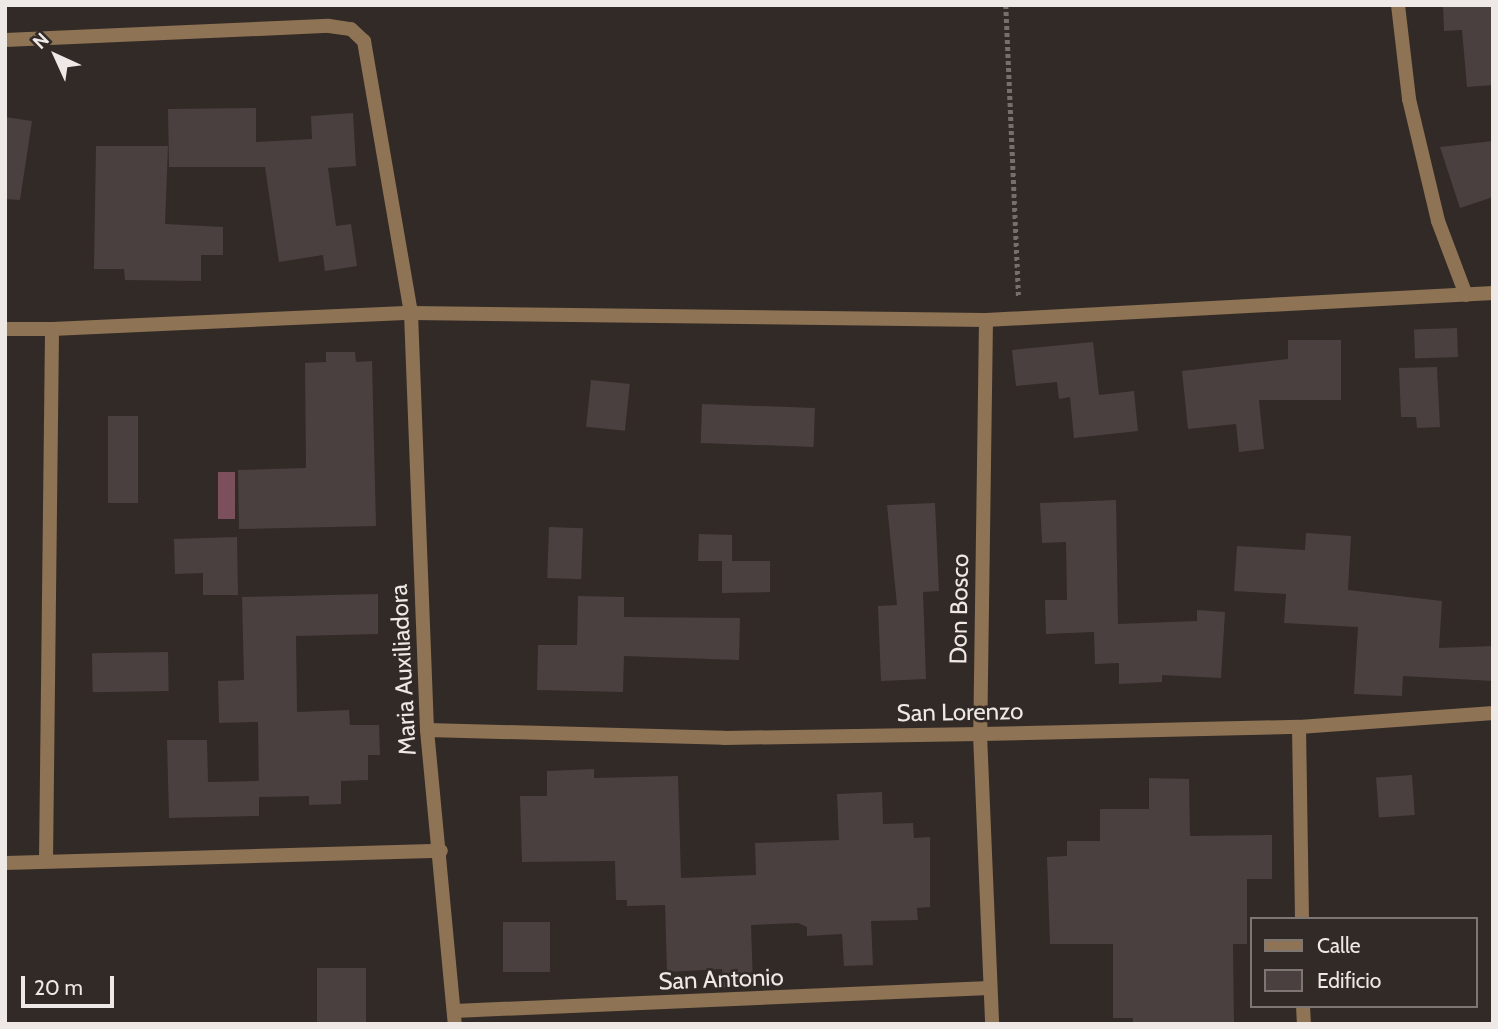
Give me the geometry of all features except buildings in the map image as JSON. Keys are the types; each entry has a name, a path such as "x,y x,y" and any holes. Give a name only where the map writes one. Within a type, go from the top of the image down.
{"street":[{"path":"1398,5 1409,99 1438,221 1465,295"},
{"name":"Maria Auxiliadora","path":"5,40 351,29 364,41 411,313 427,730 441,850 454,1017"},
{"path":"5,329 411,313 986,320 1493,293"},
{"name":"Don Bosco","path":"986,320 980,734 992,1024"},
{"path":"46,861 52,329"},
{"name":"San Lorenzo","path":"427,730 724,738 980,734 1299,727 1493,713"},
{"path":"1299,727 1302,917"},
{"path":"5,863 441,850"},
{"name":"San Antonio","path":"454,1017 990,988"}],"path":[{"path":"1006,5 1020,318"}],"shaded area":[{"path":"218,472 235,472 235,519 218,519"}]}
